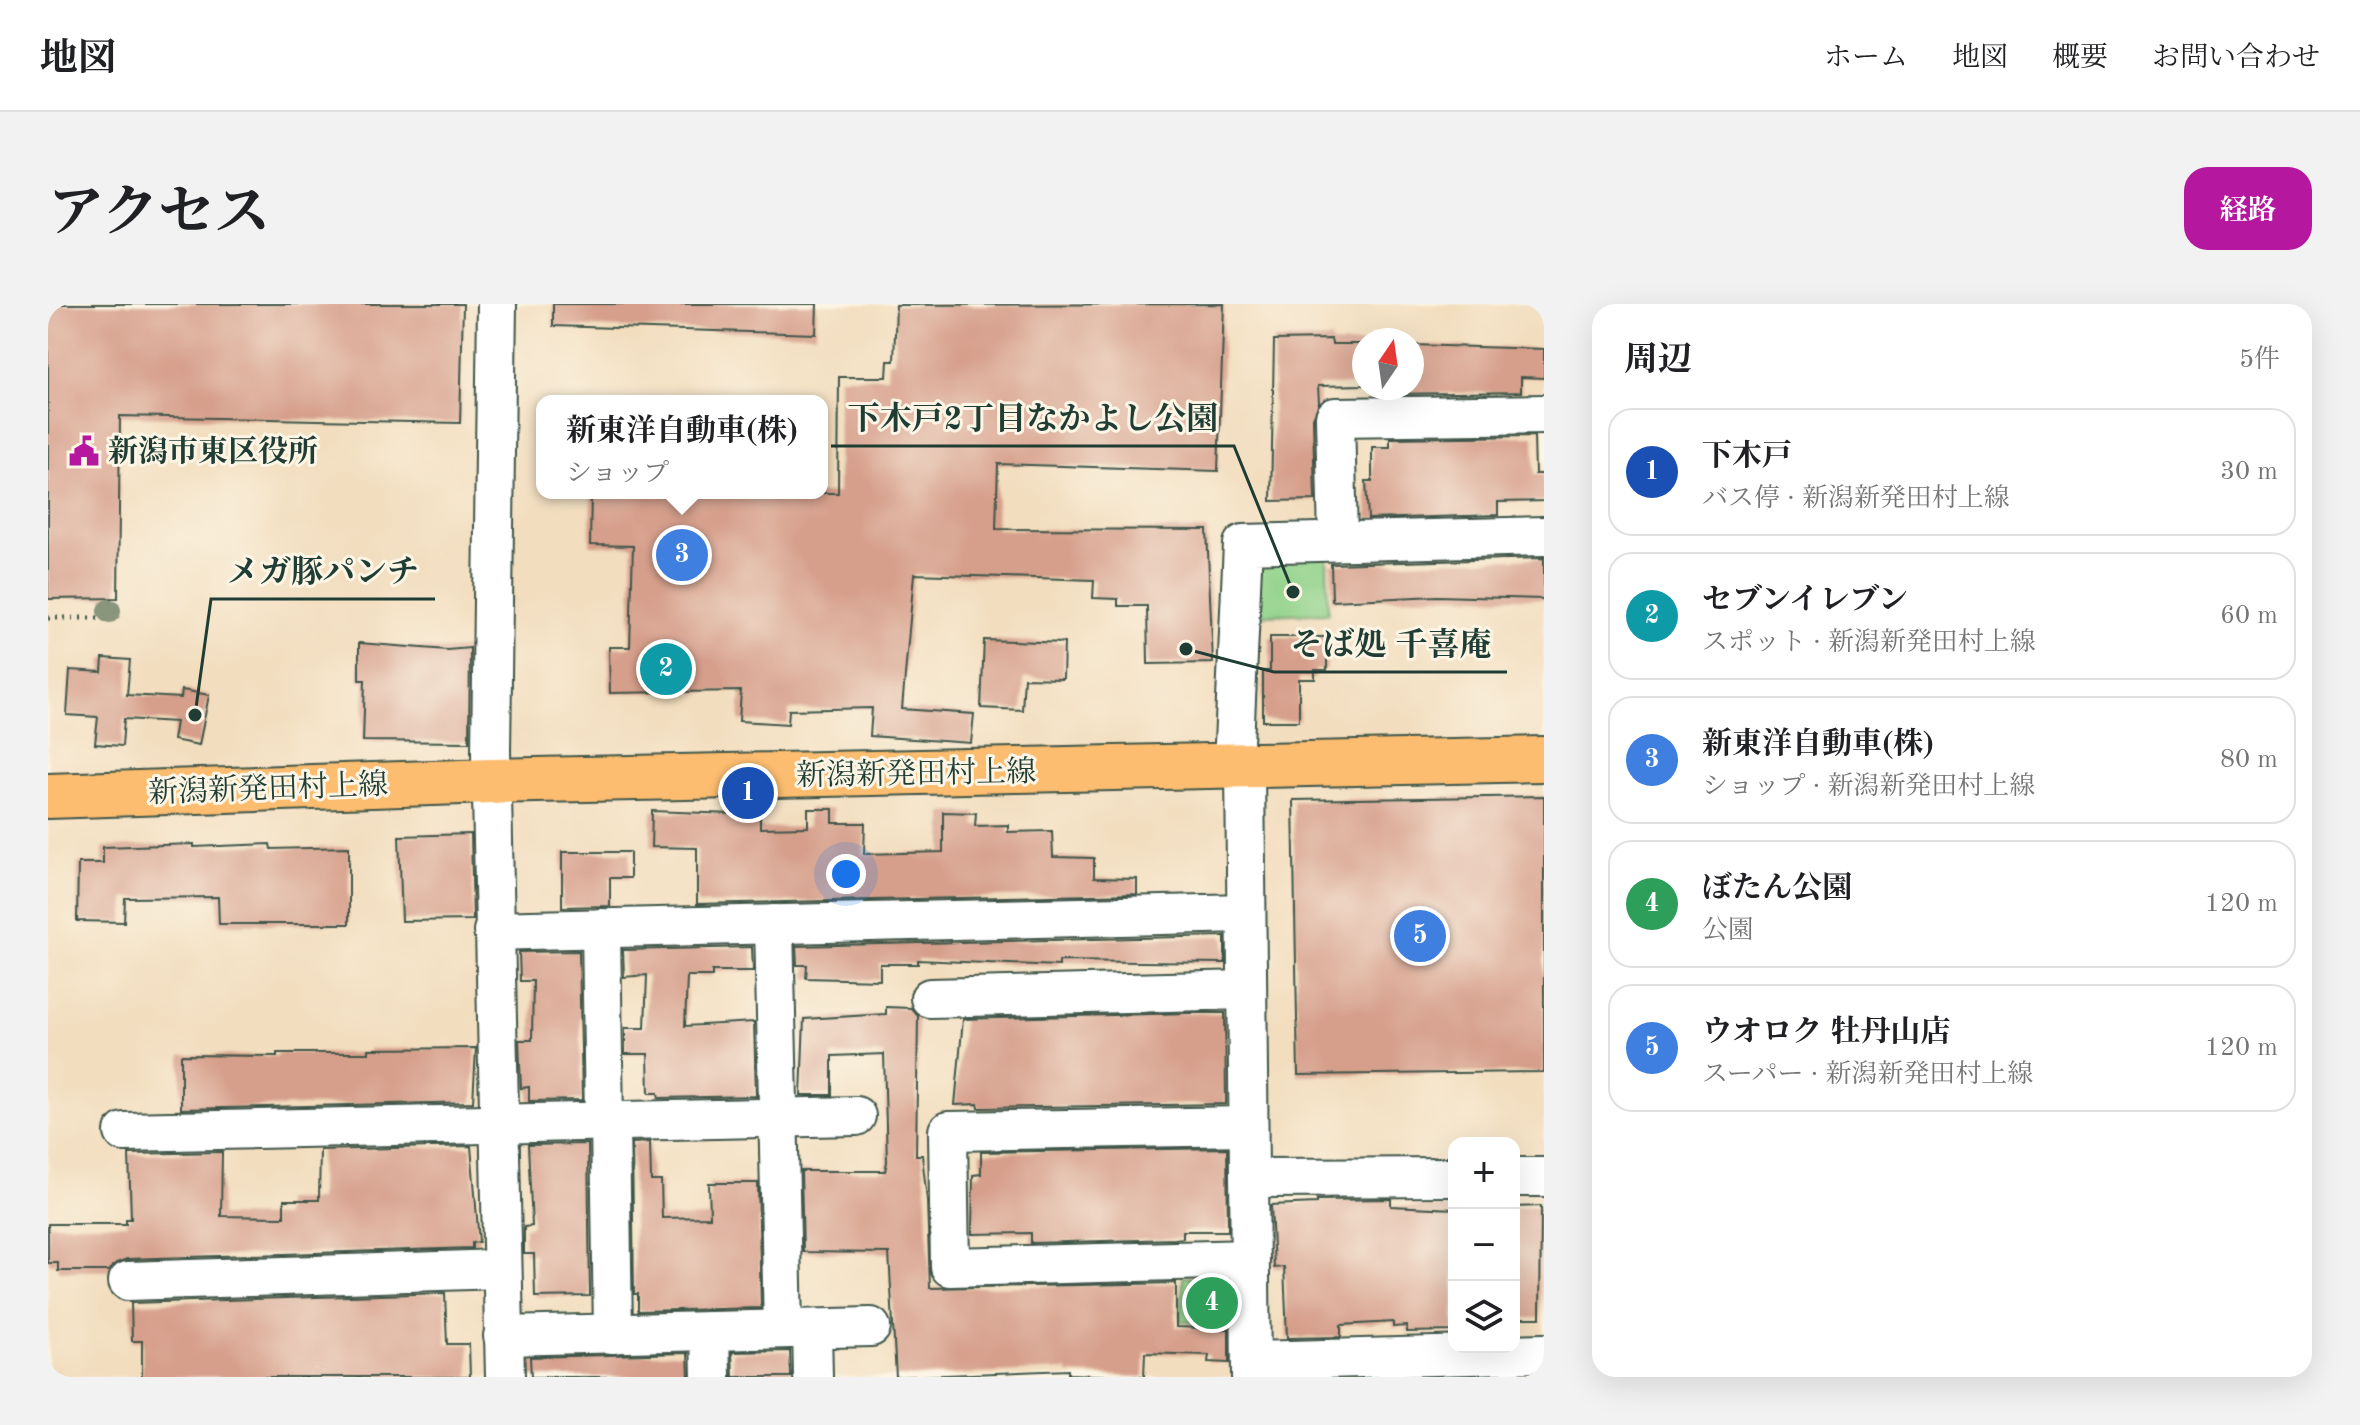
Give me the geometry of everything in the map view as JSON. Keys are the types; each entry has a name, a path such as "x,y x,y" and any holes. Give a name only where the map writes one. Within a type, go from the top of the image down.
{"main road":[{"name":"新潟新発田村上線","path":"48,796 492,781 1544,759"}],"street":[{"path":"497,304 493,931 505,1377"},
{"path":"1338,540 1335,417 1544,414"},
{"path":"1544,536 1243,544 1239,767 1246,913 1251,1369 1544,1353"},
{"path":"493,931 1246,913"},
{"path":"774,924 779,1117 798,1329 813,1377"},
{"path":"601,928 613,1334"},
{"path":"930,998 1247,990"},
{"path":"124,1132 856,1116"},
{"path":"1247,1126 948,1131 950,1267 1250,1259"},
{"path":"1249,1178 1448,1177"},
{"path":"1520,1177 1544,1177"},
{"path":"128,1281 501,1269"},
{"path":"503,1336 871,1327"},
{"path":"710,1331 711,1377"}],"path":[{"path":"48,618 100,618"}],"green space":[{"path":"1269,555 1327,555 1328,613 1259,615 1259,570"},
{"path":"1183,1277 1235,1277 1242,1323 1181,1322"}],"building":[{"path":"48,304 463,304 460,423 120,416 118,598 48,599"},
{"path":"553,304 817,304 816,334 553,326"},
{"path":"1224,304 1218,471 998,464 996,529 1207,530 1213,663 1148,664 1147,606 1118,606 1118,599 1093,598 1094,580 914,574 902,709 974,714 971,743 870,736 872,708 789,710 788,724 739,721 741,691 610,693 609,647 630,647 633,546 590,545 591,499 828,499 828,493 838,493 839,377 887,377 888,361 894,361 896,305"},
{"path":"1331,339 1332,344 1352,344 1352,385 1318,386 1319,403 1313,418 1315,500 1271,501 1274,340"},
{"path":"1424,345 1544,349 1544,378 1521,377 1521,392 1424,393"},
{"path":"1534,436 1535,474 1544,474 1544,501 1498,502 1498,515 1368,519 1366,481 1372,481 1372,447 1390,447 1390,438"},
{"path":"1544,558 1544,599 1437,596 1332,601 1331,564"},
{"path":"1270,637 1327,637 1327,670 1315,670 1315,679 1299,679 1299,721 1263,721 1263,671 1270,671"},
{"path":"984,640 1064,643 1063,679 1024,678 1022,710 981,708"},
{"path":"359,643 447,650 470,648 469,742 363,741 365,680 359,680"},
{"path":"103,658 130,660 127,695 181,698 182,690 209,695 199,745 173,740 176,722 124,719 122,746 95,744 98,717 67,715 70,670 102,672"},
{"path":"1544,796 1544,1072 1298,1075 1293,800"},
{"path":"808,809 833,809 833,823 865,823 864,854 943,852 943,812 976,813 975,826 1008,825 1008,832 1052,831 1053,857 1094,858 1094,878 1137,879 1137,894 697,904 697,848 651,847 652,811 760,815 760,828 808,827"},
{"path":"471,834 473,920 402,921 399,836"},
{"path":"194,844 194,847 270,844 271,849 349,847 349,924 219,924 218,897 125,898 124,922 77,921 78,863 103,863 103,847"},
{"path":"562,852 630,852 630,878 610,878 610,906 562,907"},
{"path":"1225,936 1225,963 1059,961 1059,966 918,960 918,964 880,964 880,980 806,978 807,965 797,965 796,946"},
{"path":"752,947 753,971 712,971 712,976 687,976 685,1026 754,1022 756,1096 659,1098 658,1093 649,1093 648,1054 625,1054 625,1028 645,1028 647,975 624,977 623,950"},
{"path":"579,951 582,1100 529,1101 529,1087 521,1088 519,1040 532,1040 533,981 520,981 519,952"},
{"path":"886,1007 911,1008 918,1016 916,1155 922,1155 927,1200 930,1288 1176,1283 1176,1327 1229,1329 1229,1363 1208,1362 1209,1355 1145,1353 1144,1377 1068,1374 1068,1370 896,1377 889,1253 803,1252 801,1171 885,1171 887,1162 884,1054 832,1056 832,1095 801,1095 804,1019 886,1014"},
{"path":"1225,1013 1226,1104 979,1108 978,1104 955,1105 963,1019"},
{"path":"476,1048 473,1102 181,1109 181,1055 277,1056 277,1053 369,1053 369,1049"},
{"path":"650,1142 651,1181 661,1181 662,1218 710,1217 709,1183 758,1183 761,1308 638,1311 638,1294 634,1294 632,1143"},
{"path":"588,1144 590,1296 535,1297 534,1254 524,1254 524,1227 532,1226 528,1145"},
{"path":"471,1146 479,1242 472,1243 472,1248 127,1259 116,1263 108,1271 58,1271 58,1263 48,1263 48,1224 126,1224 126,1219 131,1219 129,1154 222,1152 221,1216 284,1217 284,1200 319,1200 320,1150"},
{"path":"1227,1148 1228,1231 1183,1231 1183,1238 1175,1239 1031,1243 1031,1233 972,1234 973,1175 981,1174 981,1152"},
{"path":"1391,1199 1391,1206 1448,1209 1448,1331 1407,1332 1407,1326 1393,1327 1393,1322 1341,1325 1341,1337 1287,1338 1284,1267 1274,1268 1271,1205 1317,1203 1317,1200"},
{"path":"1541,1206 1540,1318 1520,1318 1520,1207"},
{"path":"445,1293 447,1344 469,1344 470,1377 142,1377 142,1341 132,1341 131,1303"},
{"path":"790,1351 791,1377 733,1377 732,1352"},
{"path":"688,1353 689,1377 531,1377 530,1357"}],"place":[{"name":"新潟市東区役所","path":"84,451"},
{"name":"新東洋自動車(株)","path":"682,555"},
{"name":"下木戸2丁目なかよし公園","path":"1293,592"},
{"name":"そば処 千喜庵","path":"1186,649"},
{"name":"セブンイレブン","path":"666,669"},
{"name":"メガ豚パンチ","path":"195,715"},
{"name":"下木戸","path":"748,793"},
{"name":"ウオロク 牡丹山店","path":"1420,936"},
{"name":"ぼたん公園","path":"1212,1303"}]}
